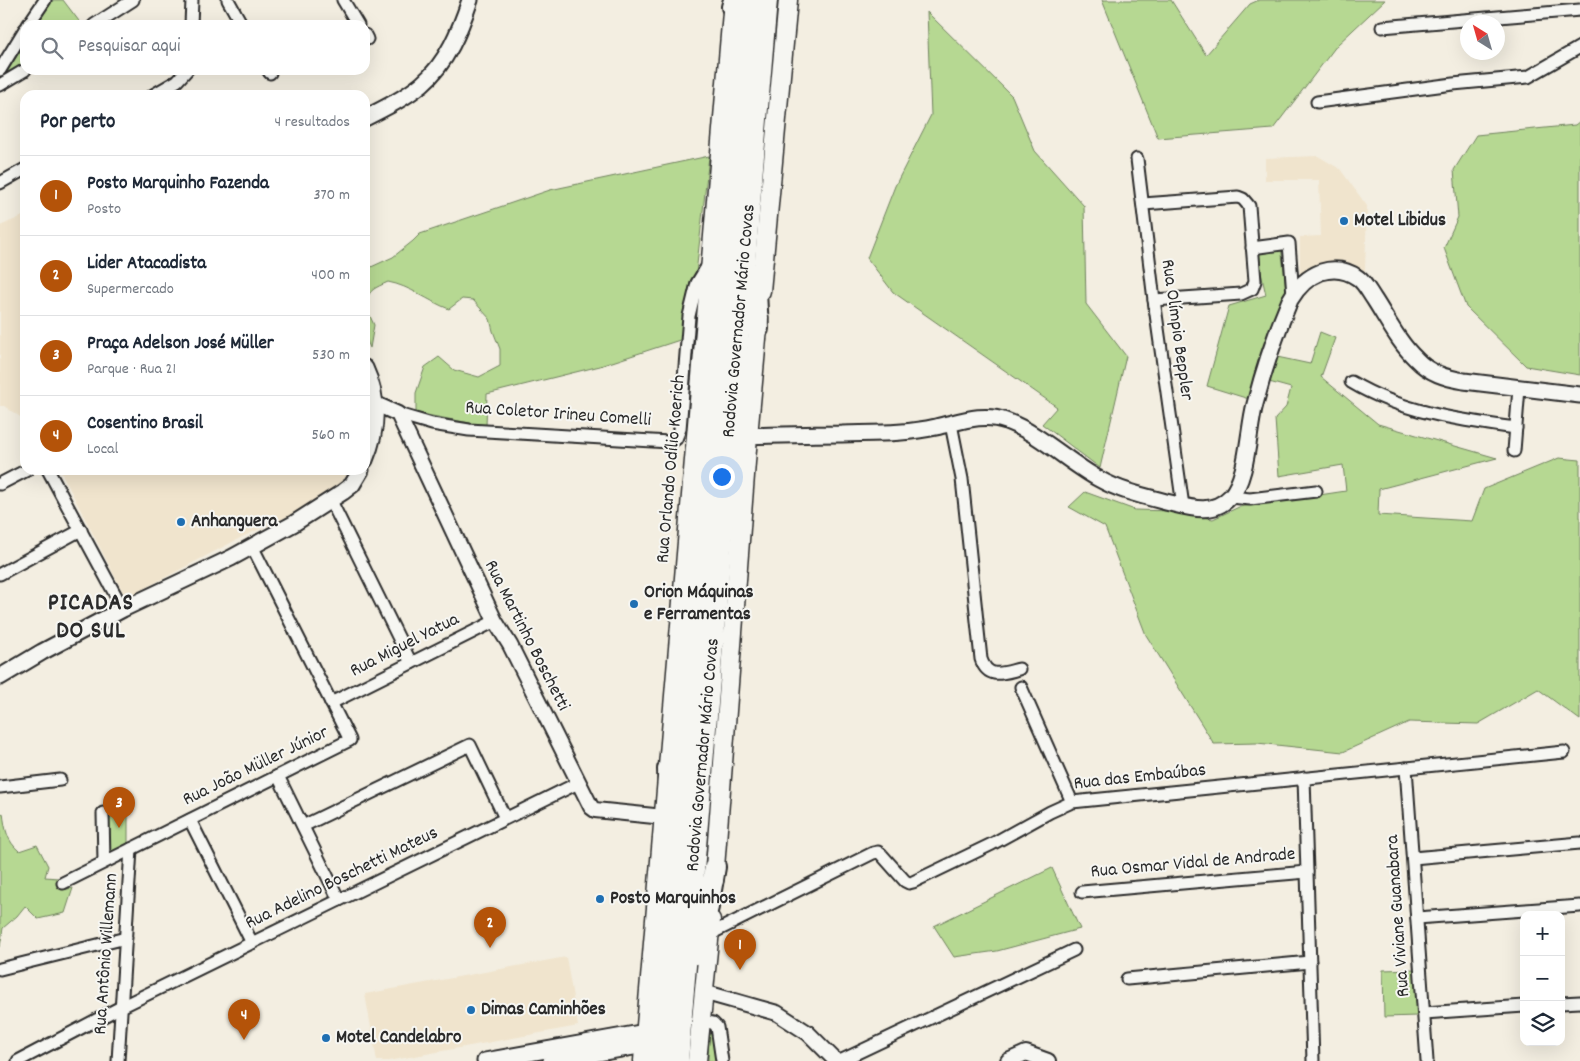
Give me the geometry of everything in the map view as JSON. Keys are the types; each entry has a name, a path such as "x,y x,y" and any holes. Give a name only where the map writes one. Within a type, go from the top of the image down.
{"highway":[{"name":"Rodovia Governador Mário Covas","path":"678,1061 693,993 747,238 768,0"},
{"name":"Rodovia Governador Mário Covas","path":"660,1061 737,2"},
{"path":"747,238 755,269 758,329"},
{"path":"668,769 674,888"},
{"path":"693,993 714,867"}],"main road":[{"path":"370,116 398,102 430,76 440,64 458,34 470,0"},
{"path":"697,1061 700,1021 693,993 710,934 748,436 788,0"},
{"name":"Rua Orlando Odílio Koerich","path":"645,1046 710,261 737,2"},
{"path":"748,436 891,433 924,430 984,417 1004,420 1034,435 1100,480 1138,494 1183,506 1199,509 1211,508 1218,506 1230,497 1238,486 1243,470 1251,419 1260,387 1292,296 1303,284 1318,274 1329,270 1348,272 1364,284 1405,346 1416,360 1431,371 1454,379 1580,395"},
{"path":"370,380 376,404 376,419 370,448"},
{"path":"0,677 42,652 123,609 252,546 332,501 352,485 358,475"},
{"path":"485,1061 645,1046"},
{"path":"551,1061 645,1046"}],"street":[{"path":"31,20 45,0"},
{"path":"102,20 133,0"},
{"path":"191,20 192,0"},
{"path":"228,0 239,20"},
{"path":"342,0 355,20"},
{"path":"1382,27 1580,10"},
{"path":"0,70 20,37"},
{"path":"1317,102 1453,84 1528,77 1580,47"},
{"path":"0,85 20,73"},
{"path":"162,90 177,81 182,75"},
{"name":"Rua Olímpio Beppler","path":"1138,159 1154,300 1183,506"},
{"path":"0,183 20,172"},
{"path":"1142,204 1238,197 1243,199 1248,206 1255,281 1252,289 1247,292 1154,300"},
{"path":"1252,248 1289,243 1292,296"},
{"name":"Rua Coletor Irineu Comelli","path":"376,404 398,414 432,424 483,431 669,442 676,440 680,429 689,316 697,284 710,261"},
{"path":"1351,382 1381,398 1424,412 1516,428"},
{"path":"1514,451 1519,388"},
{"name":"Rua Martinho Boschetti","path":"398,414 495,621 510,645 588,803 595,810 664,817"},
{"path":"951,424 962,479 981,659 984,667 993,673 998,674 1019,669"},
{"path":"0,484 20,474"},
{"path":"51,475 123,609"},
{"path":"1230,497 1250,499 1316,491"},
{"path":"332,501 411,663"},
{"path":"0,574 81,530"},
{"name":"Rua João Müller Júnior","path":"63,882 350,740 252,546"},
{"name":"Rua Miguel Yatua","path":"331,703 495,621"},
{"path":"1021,687 1072,802"},
{"path":"302,826 470,745 505,818"},
{"name":"Rua das Embaúbas","path":"710,934 873,853 878,852 881,854 905,881 913,882 992,844 1072,802 1564,752"},
{"name":"Rua Viviane Guanabara","path":"1406,768 1427,1061"},
{"path":"278,776 339,900"},
{"path":"1304,778 1313,1061"},
{"path":"0,787 60,780"},
{"name":"Rua Adelino Boschetti Mateus","path":"18,1061 122,1007 578,783"},
{"path":"103,813 104,862"},
{"path":"190,820 252,943"},
{"path":"1413,858 1580,843"},
{"name":"Rua Antônio Willemann","path":"118,1061 131,849"},
{"name":"Rua Osmar Vidal de Andrade","path":"1082,892 1307,872"},
{"path":"1417,918 1580,906"},
{"path":"0,969 126,938"},
{"path":"840,1061 1074,950"},
{"path":"1127,979 1310,962"},
{"path":"693,993 777,1012 803,1029 836,1061"},
{"path":"1565,1004 1580,1002"},
{"path":"1424,1013 1520,1006"},
{"path":"700,1021 717,1027 722,1061"},
{"path":"1015,1060 1026,1052 1048,1061"}],"shaded area":[{"name":"Motel Libidus","path":"1318,156 1340,169 1367,206 1365,271 1336,266 1300,280 1300,237 1321,236 1319,180 1265,180 1265,158"},
{"path":"20,217 20,417 4,406 0,406 0,226"},
{"name":"Anhanguera","path":"63,475 347,475 341,483 307,508 242,537 126,598"},
{"name":"Dimas Caminhões","path":"566,957 578,1026 388,1061 377,1061 365,994"}],"green space":[{"path":"53,0 63,0 78,20 40,20"},
{"path":"1102,0 1171,0 1206,55 1250,4 1259,0 1385,0 1337,45 1273,129 1158,138"},
{"path":"927,12 1012,96 1035,151 1084,206 1086,304 1126,356 1100,468 1042,424 1057,407 893,292 867,258 895,186 931,115"},
{"path":"20,51 20,66 3,78"},
{"path":"1580,121 1580,375 1526,366 1466,307 1444,248 1458,217 1454,170 1476,135 1575,125"},
{"path":"709,156 689,337 600,366 487,394 486,426 416,413 416,393 425,367 439,357 454,370 479,377 500,366 500,349 490,319 473,300 462,299 449,309 411,290 388,282 376,288 370,294 370,268 393,257 420,234 550,190"},
{"path":"1281,246 1287,297 1249,399 1207,386 1229,306 1266,295 1256,251"},
{"path":"370,316 374,325 370,348"},
{"path":"1320,332 1335,338 1321,377 1378,424 1497,458 1379,489 1378,515 1472,521 1484,489 1559,458 1580,460 1580,720 1538,689 1478,724 1409,722 1343,752 1257,743 1214,744 1146,635 1105,527 1069,507 1085,492 1135,510 1171,511 1213,519 1239,507 1346,491 1343,465 1279,476 1275,419 1286,407 1291,388 1269,382 1277,357 1310,364"},
{"path":"128,802 128,844 110,854 109,812"},
{"path":"3,813 7,834 15,847 19,851 37,845 48,866 45,877 58,878 61,890 73,888 65,913 38,919 25,906 3,928 0,947 0,815"},
{"path":"1052,868 1080,929 997,951 954,957 934,926"},
{"path":"1416,969 1417,1016 1384,1017 1383,970"},
{"path":"709,1033 714,1035 718,1061 708,1061"}],"place":[{"name":"Motel Libidus","path":"1344,221"},
{"name":"Anhanguera","path":"181,522"},
{"name":"Orion Máquinas e Ferramentas","path":"634,604"},
{"name":"Praça Adelson José Müller","path":"119,828"},
{"name":"Posto Marquinhos","path":"600,899"},
{"name":"Lider Atacadista","path":"490,948"},
{"name":"Posto Marquinho Fazenda","path":"740,970"},
{"name":"Dimas Caminhões","path":"471,1010"},
{"name":"Motel Candelabro","path":"326,1038"},
{"name":"Cosentino Brasil","path":"244,1040"}],"district":[{"name":"PICADAS DO SUL","path":"91,618"}]}
